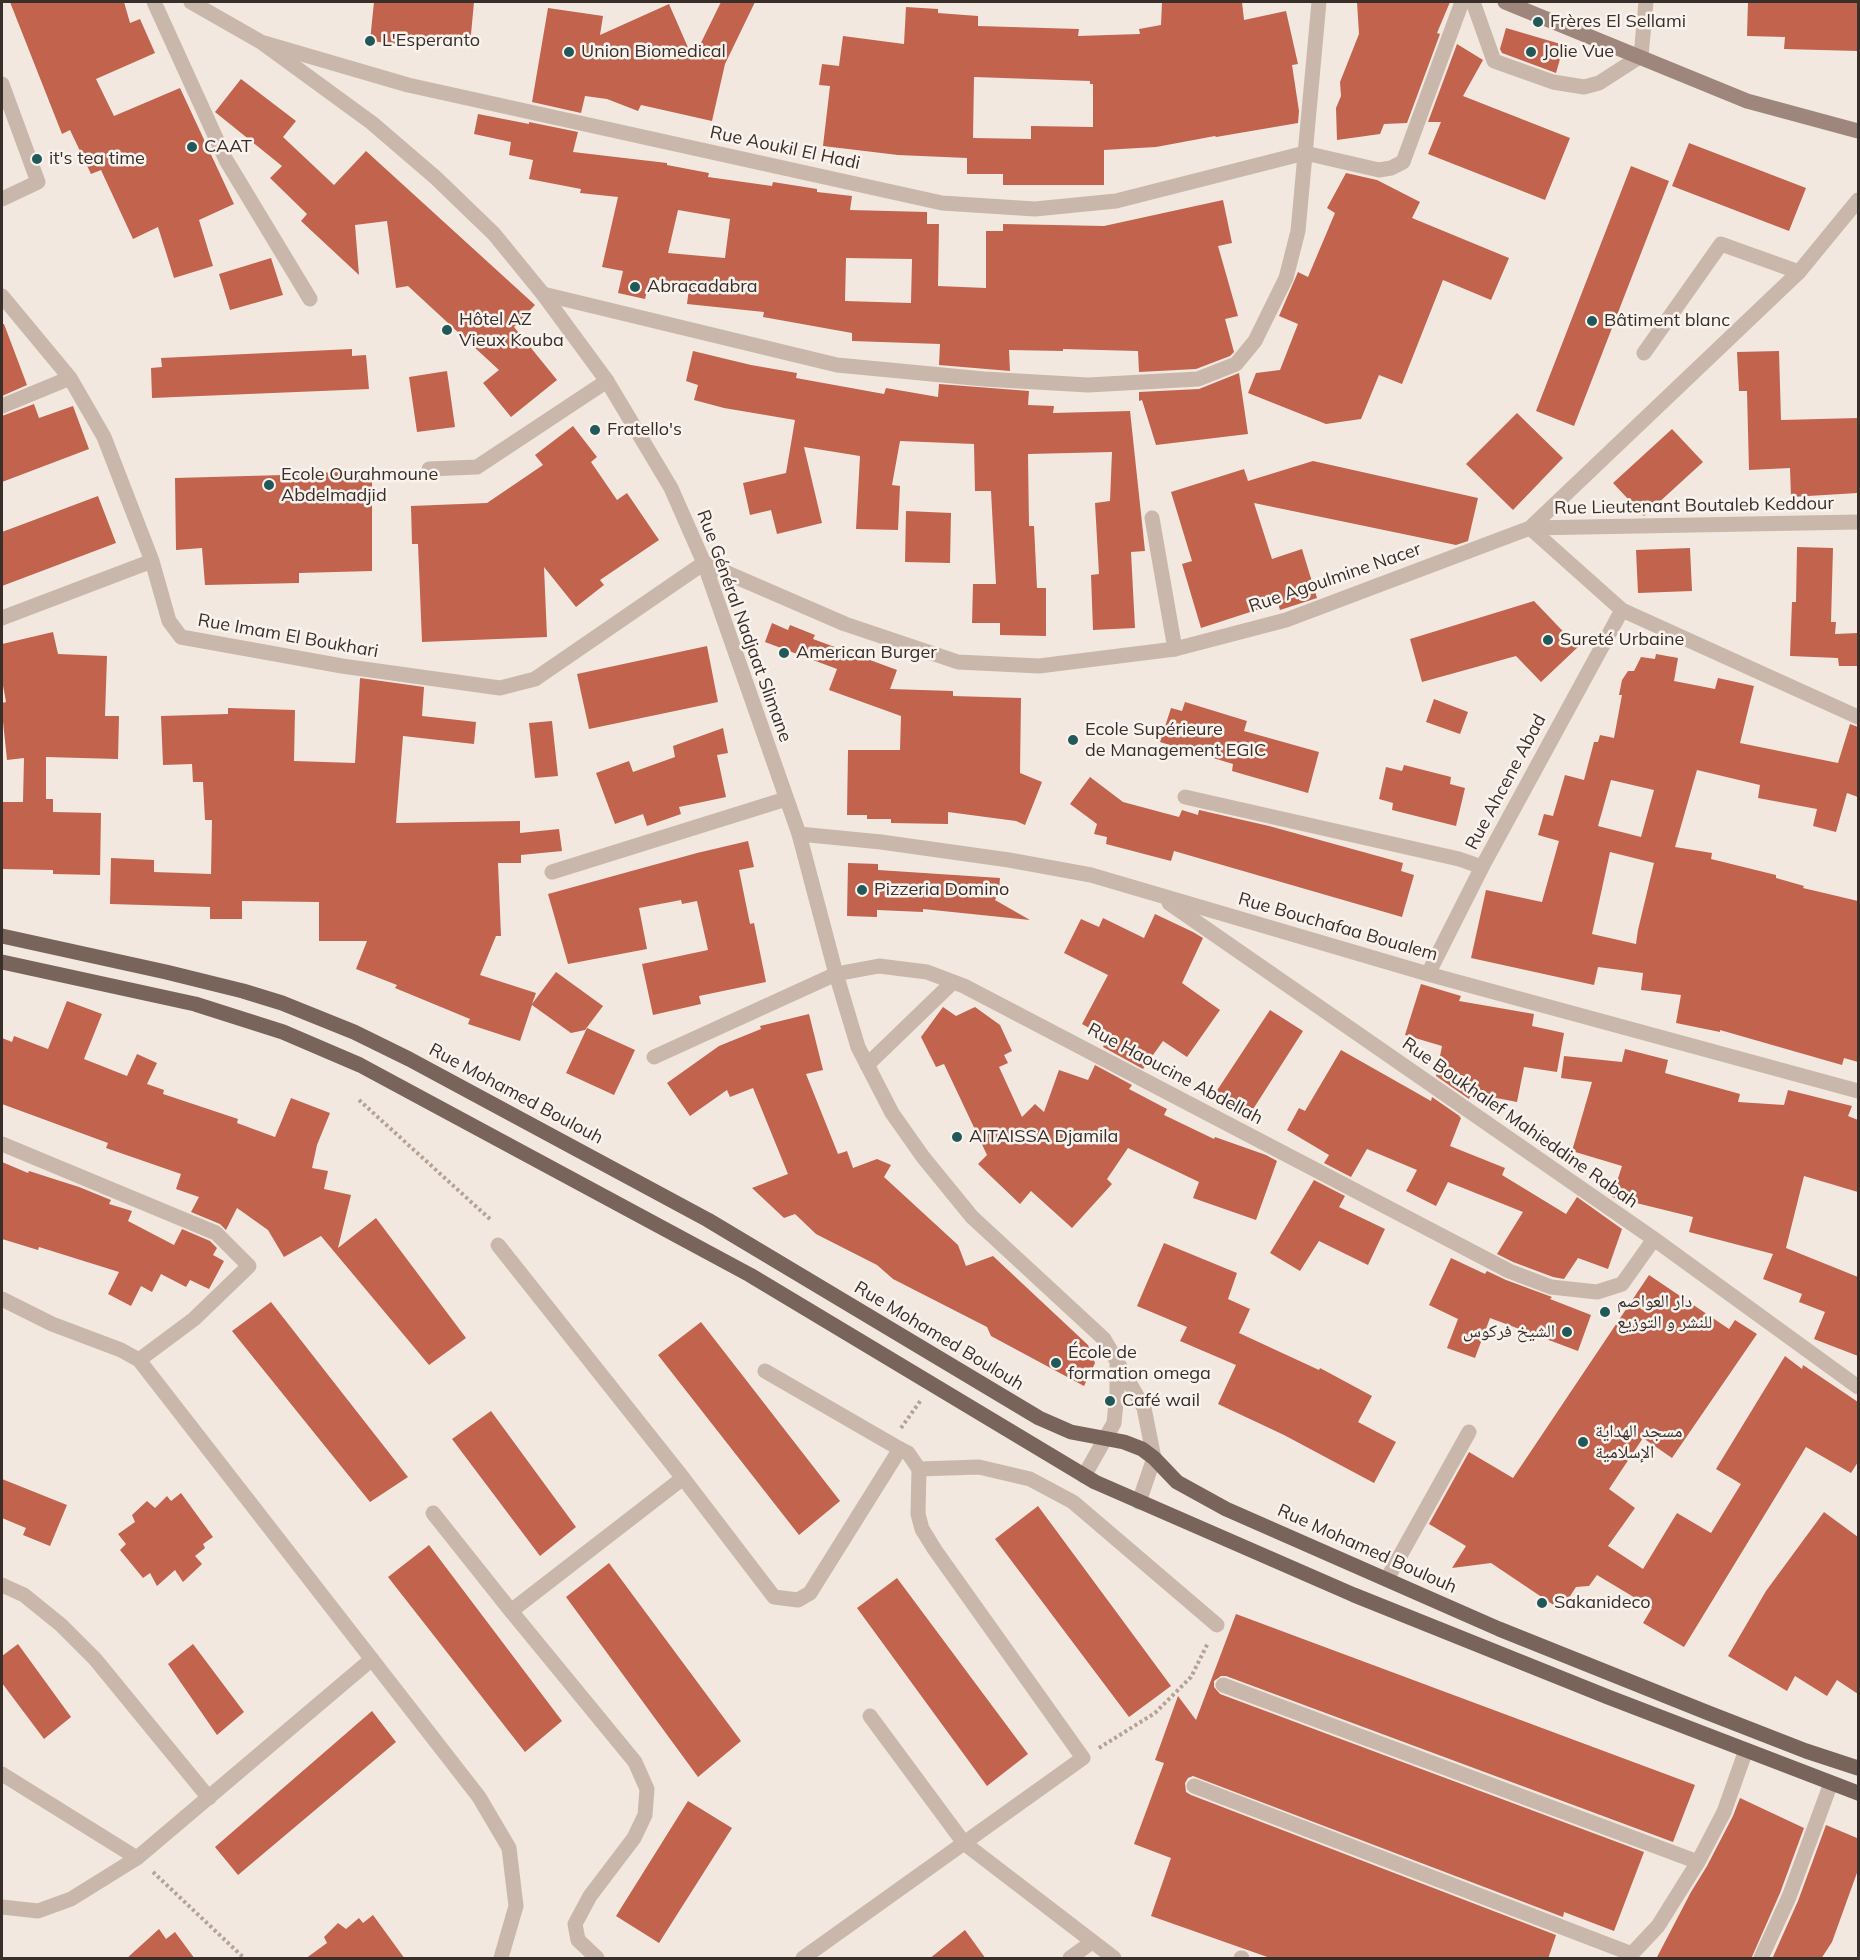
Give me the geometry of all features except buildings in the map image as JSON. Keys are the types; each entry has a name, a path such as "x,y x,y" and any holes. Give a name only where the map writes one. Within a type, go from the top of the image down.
{"main road":[{"path":"1505,2 1641,56 1747,102 1858,131"},
{"name":"Rue Mohamed Boulouh","path":"2,936 243,991 282,1003 354,1032 429,1069 708,1220 1039,1418 1071,1432 1124,1442 1142,1449 1177,1482 1226,1509 1499,1629 1806,1751 1858,1768"},
{"path":"2,962 195,1004 283,1032 360,1065 750,1275 1084,1476 1353,1595 1858,1793"}],"street":[{"path":"154,2 226,160 310,299"},
{"name":"Rue Général Nadjaat Slimane","path":"191,2 261,42 372,123 436,178 494,234 543,294 607,381 671,488 704,563 799,834 836,974 858,1047 867,1065 892,1113 923,1157 972,1216 1104,1339 1144,1408 1154,1458"},
{"path":"543,294 837,364 984,379 1088,385 1198,379 1236,364 1255,340 1286,278 1298,231 1318,2"},
{"path":"1305,153 1379,170 1392,168 1403,162 1462,2"},
{"path":"1473,2 1494,61 1553,82 1584,87 1599,83 1641,56 1646,2"},
{"name":"Rue Aoukil El Hadi","path":"261,42 408,85 942,203 1035,209 1116,201 1305,153"},
{"path":"2,84 38,182 2,199"},
{"name":"Rue Agoulmine Nacer","path":"704,563 845,624 958,662 1039,666 1175,649 1286,620 1530,528 1798,272 1858,200"},
{"path":"1644,352 1721,244 1798,272"},
{"name":"Rue Imam El Boukhari","path":"2,296 70,378 104,437 152,561 169,621 181,637 342,666 500,688 535,679 704,563"},
{"path":"2,405 70,378"},
{"path":"429,469 477,466 607,381"},
{"path":"1152,518 1175,649"},
{"name":"Rue Lieutenant Boutaleb Keddour","path":"1530,528 1858,522"},
{"path":"1530,528 1622,610 1858,717"},
{"path":"2,618 152,561"},
{"name":"Rue Ahcene Abad","path":"1428,974 1482,867 1622,610"},
{"path":"1185,797 1459,859 1482,867"},
{"path":"552,872 786,799"},
{"name":"Rue Bouchafaa Boualem","path":"799,834 881,842 1009,860 1091,875 1428,974 1858,1091"},
{"name":"Rue Boukhalef Mahieddine Rabah","path":"1157,895 1654,1239 1858,1387"},
{"name":"Rue Haoucine Abdellah","path":"654,1057 836,974 879,966 927,972 964,986 1509,1271 1551,1287 1597,1292 1622,1284 1654,1239"},
{"path":"867,1065 953,982"},
{"path":"2,1144 216,1233 249,1266 194,1319 139,1360"},
{"path":"498,1245 683,1478 774,1597 798,1600 810,1593 900,1449"},
{"path":"2,1299 52,1324 121,1350 139,1360 479,1797 509,1848 516,1906 501,1959"},
{"path":"1084,1476 1114,1423 1117,1362"},
{"path":"765,1371 909,1453 918,1468 918,1514 922,1529 1083,1758 803,1959"},
{"path":"1387,1579 1469,1432"},
{"path":"1139,1502 1154,1458"},
{"path":"918,1468 979,1467 1030,1479 1073,1502 1217,1625"},
{"path":"511,1611 683,1478"},
{"path":"433,1514 635,1762 646,1789 645,1815 634,1838 590,1896 575,1924 578,1940 597,1959"},
{"path":"2,1584 24,1595 61,1625 95,1659 209,1798"},
{"path":"2,1907 38,1911 71,1899 137,1858 372,1659"},
{"path":"1223,1685 1698,1862"},
{"path":"870,1716 964,1843 1114,1959"},
{"path":"1194,1786 1630,1956 1658,1926 1698,1862 1724,1812 1746,1750"},
{"path":"2,1774 137,1858"},
{"path":"1761,1959 1789,1897 1831,1783"},
{"path":"1070,1959 1092,1942"}],"path":[{"path":"359,1100 491,1220"},
{"path":"898,1431 922,1399 930,1404"},
{"path":"1083,1758 1155,1713 1191,1677 1217,1625"},
{"path":"137,1858 243,1959"}],"place":[{"name":"Frères El Sellami","path":"1538,22"},
{"name":"L'Esperanto","path":"370,41"},
{"name":"Union Biomedical","path":"569,52"},
{"name":"Jolie Vue","path":"1531,52"},
{"name":"CAAT","path":"192,147"},
{"name":"it's tea time","path":"37,159"},
{"name":"Abracadabra","path":"635,287"},
{"name":"Bâtiment blanc","path":"1592,321"},
{"name":"Hôtel AZ Vieux Kouba","path":"447,330"},
{"name":"Fratello's","path":"595,430"},
{"name":"Ecole Ourahmoune Abdelmadjid","path":"269,485"},
{"name":"Sureté Urbaine","path":"1548,640"},
{"name":"American Burger","path":"784,653"},
{"name":"Ecole Supérieure de Management EGIC","path":"1073,740"},
{"name":"Pizzeria Domino","path":"862,890"},
{"name":"AITAISSA Djamila","path":"957,1137"},
{"name":"دار العواصم للنشر و التوزيع","path":"1605,1312"},
{"name":"الشيخ فركوس","path":"1567,1332"},
{"name":"École de formation omega","path":"1056,1363"},
{"name":"Café wail","path":"1110,1401"},
{"name":"مسجد الهداية الإسلامية","path":"1583,1442"},
{"name":"Sakanideco","path":"1542,1603"}]}
